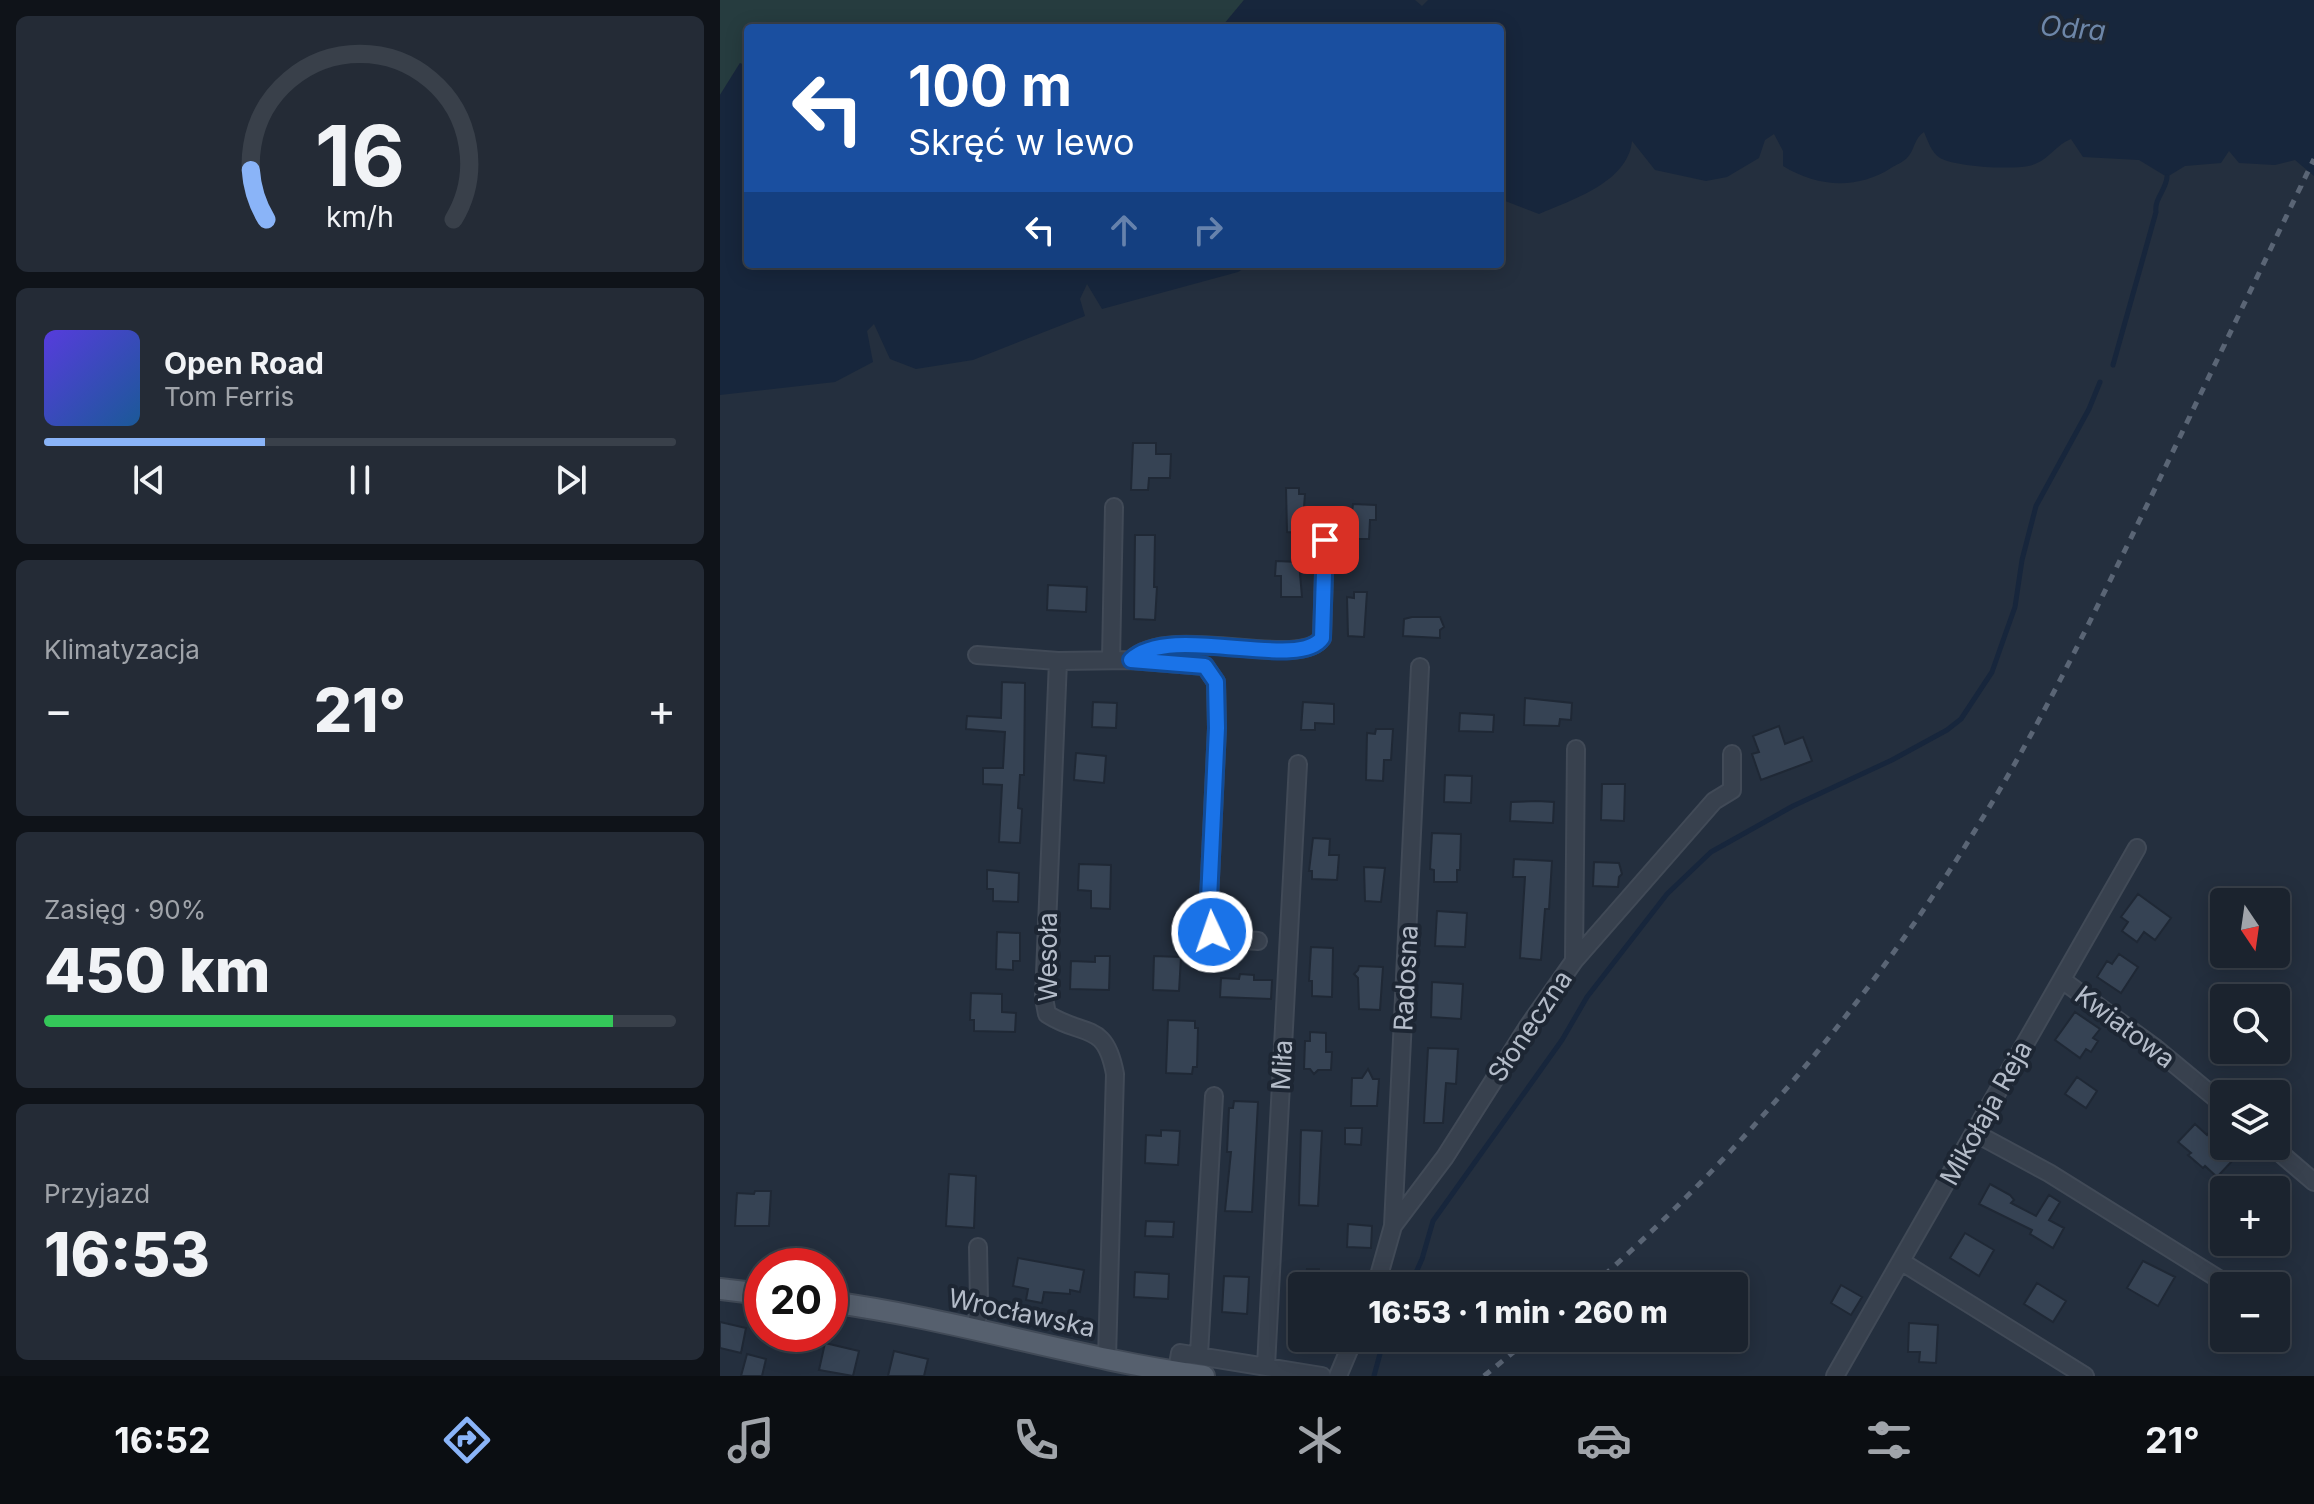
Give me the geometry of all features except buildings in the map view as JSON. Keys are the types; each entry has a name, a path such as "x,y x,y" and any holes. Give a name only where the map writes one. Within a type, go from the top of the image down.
{"main road":[{"path":"720,1289 744,1292"},
{"name":"Wrocławska","path":"848,1305 976,1328 1204,1376"}],"street":[{"path":"1111,660 1114,507"},
{"path":"1131,660 1141,650 1180,645 1269,649 1307,649 1316,645 1322,638 1325,540"},
{"path":"977,655 1058,661 1131,660 1205,666 1216,682 1217,728 1208,921 1212,932 1221,938 1258,941"},
{"name":"Wesoła","path":"1058,661 1044,998 1047,1014 1062,1024 1099,1035 1111,1053 1115,1074 1107,1358"},
{"name":"Radosna","path":"1380,1272 1393,1226 1420,667"},
{"name":"Słoneczna","path":"1393,1226 1445,1157 1527,1028 1574,961 1576,749"},
{"path":"1574,961 1714,801 1732,790 1732,754"},
{"name":"Miła","path":"1266,1366 1298,764"},
{"name":"Mikołaja Reja","path":"1835,1376 2137,848"},
{"name":"Kwiatowa","path":"2062,980 2154,1047 2210,1093"},
{"path":"1199,1354 1214,1096"},
{"path":"1975,1133 2049,1173 2210,1274"},
{"path":"2288,1160 2314,1182"},
{"path":"976,1328 978,1247"},
{"path":"1902,1262 2085,1376"},
{"path":"1338,1376 1348,1352"},
{"path":"1177,1371 1180,1353 1322,1376"}],"green space":[{"path":"720,0 1244,0 1224,24 744,24 744,65 740,63 720,95"}],"water":[{"name":"Odra","path":"1244,0 1415,0 1422,6 1428,0 2314,0 2314,176 2295,160 2275,165 2239,163 2229,151 2221,163 2185,166 2167,177 2139,160 2083,157 2071,139 2035,164 2002,168 1972,166 1940,158 1932,150 1924,132 1907,158 1878,175 1851,183 1823,182 1783,166 1783,151 1774,134 1765,140 1759,158 1727,177 1706,181 1655,170 1632,141 1628,155 1610,178 1582,196 1539,214 1504,201 1504,24 1224,24"},
{"path":"740,63 744,65 744,268 1244,268 1102,309 1087,284 1080,299 1085,316 973,360 916,369 890,359 874,324 867,331 873,362 835,382 720,395 720,95"}],"waterway":[{"path":"2113,365 2157,203 2167,177"},
{"path":"1416,1272 1433,1221 1562,1040 1587,997 1667,894 1711,852 1793,806 1892,760 1961,719 1992,672 2015,607 2022,560 2036,506 2089,409 2100,382"},
{"path":"1374,1376 1380,1352"}],"railway":[{"path":"1607,1272 1702,1181 1805,1067 1898,946 1982,819 2069,662 2314,159"},
{"path":"1484,1376 1514,1352"}],"route":[{"path":"1212,932 1208,921 1217,728 1216,682 1205,666 1131,660 1141,650 1180,645 1269,649 1307,649 1316,645 1322,638 1325,540"}]}
